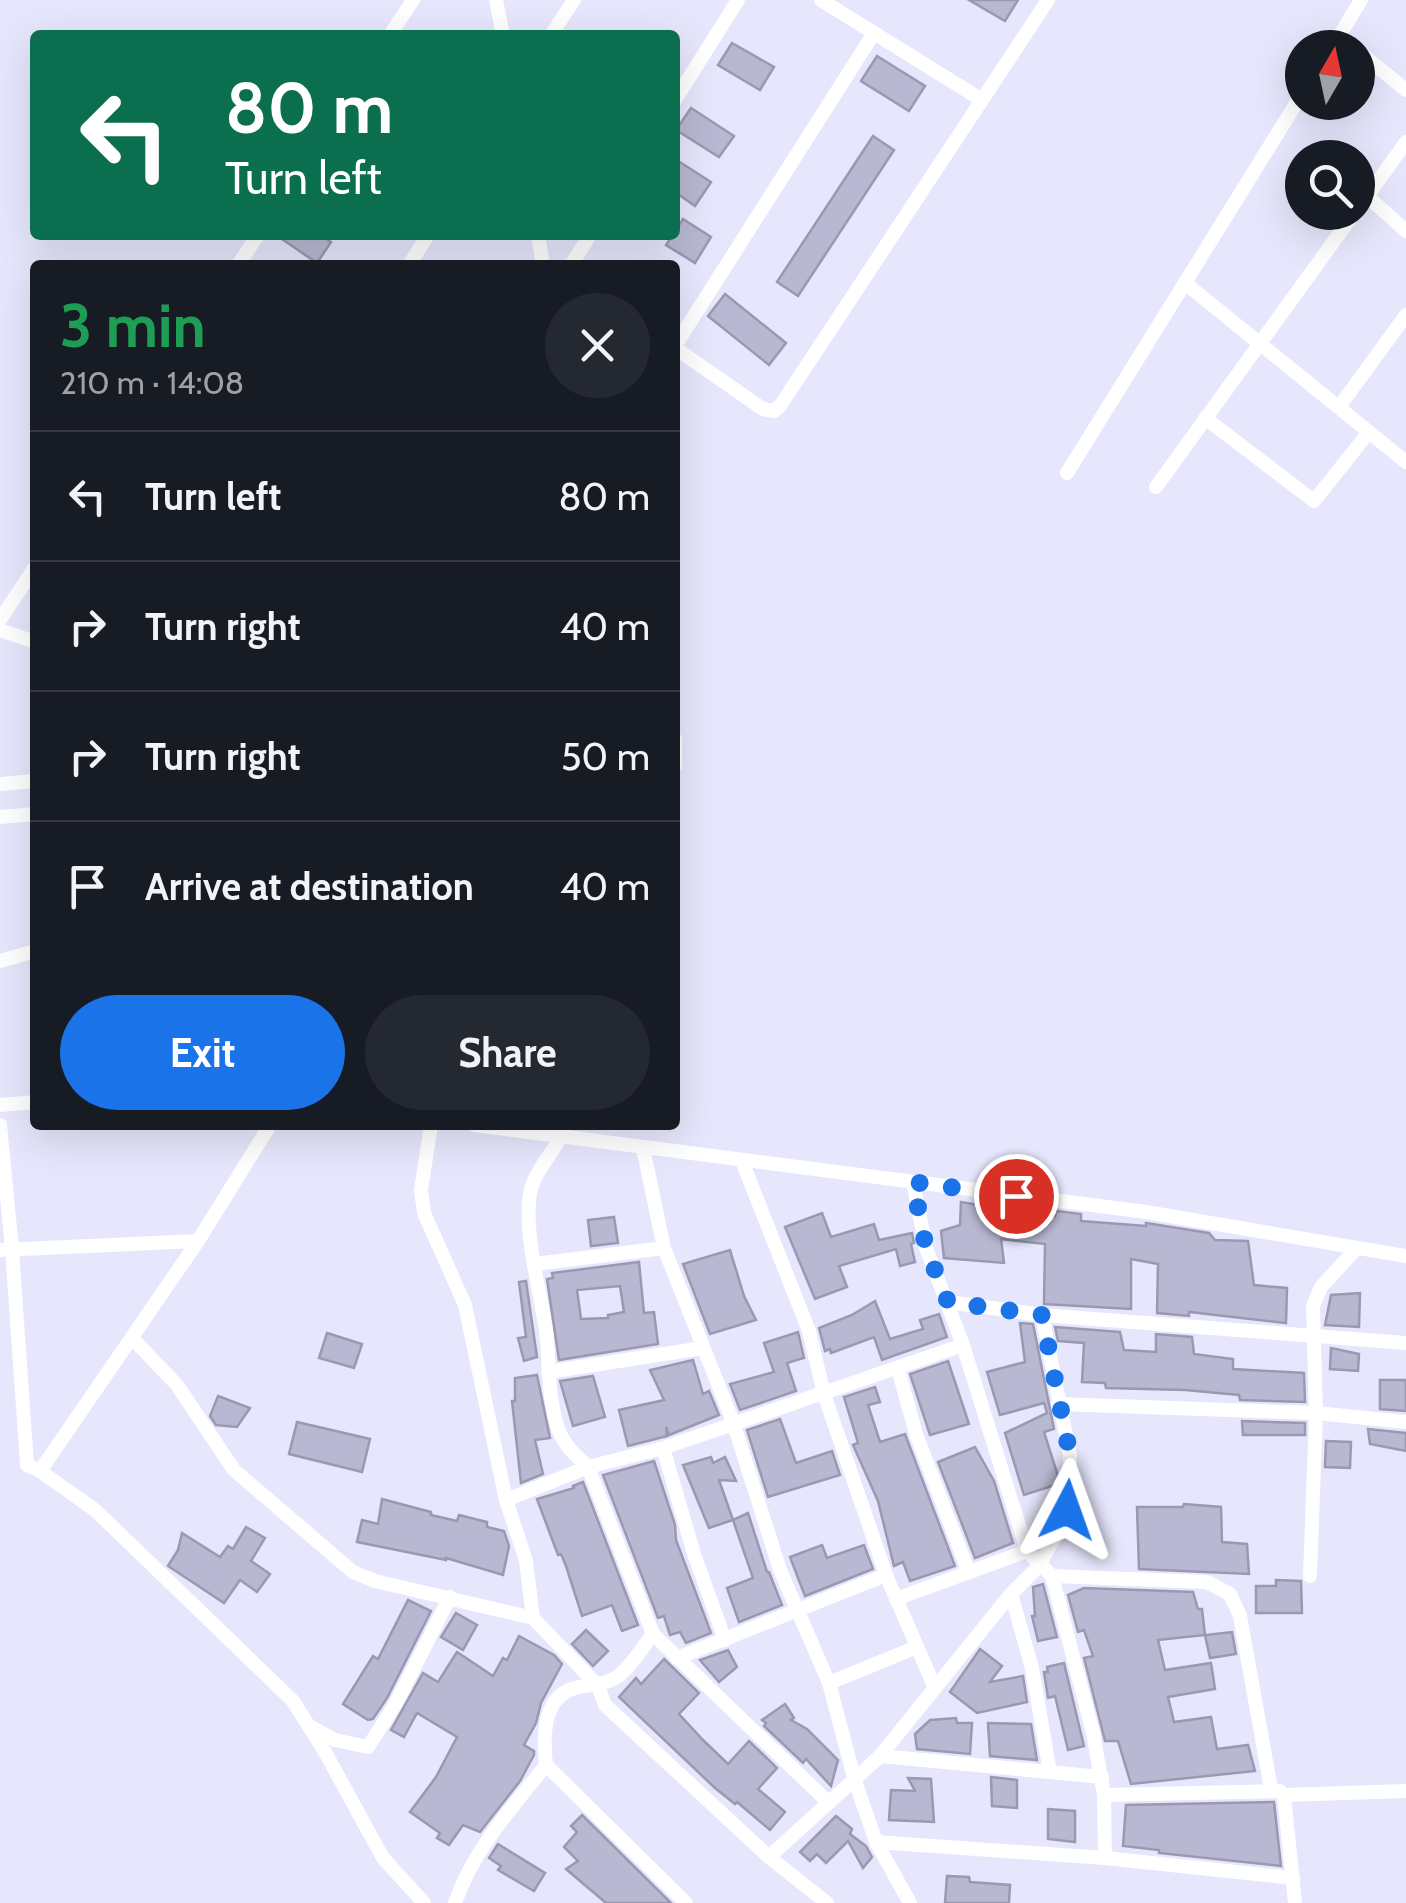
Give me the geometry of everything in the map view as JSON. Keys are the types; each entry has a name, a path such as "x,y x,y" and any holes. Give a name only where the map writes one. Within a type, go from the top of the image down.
{"street":[{"path":"393,30 413,0"},
{"path":"496,0 502,30"},
{"path":"555,30 574,0"},
{"path":"680,92 738,0"},
{"path":"821,0 982,100"},
{"path":"680,351 763,409 774,411 780,406 1048,0"},
{"path":"1342,30 1361,0"},
{"path":"680,339 874,33"},
{"path":"1375,65 1406,90"},
{"path":"1067,472 1286,120"},
{"path":"1375,185 1406,142"},
{"path":"1375,214 1406,232"},
{"path":"1156,486 1342,230"},
{"path":"1185,283 1406,462"},
{"path":"1338,407 1406,315"},
{"path":"1205,418 1314,501 1369,432"},
{"path":"0,620 30,575"},
{"path":"0,630 30,640"},
{"path":"0,784 30,781"},
{"path":"0,817 30,814"},
{"path":"0,961 30,952"},
{"path":"0,1105 30,1102"},
{"path":"0,1125 6,1250 27,1466 40,1470 95,1510 293,1702 383,1858 424,1903"},
{"path":"40,1470 198,1241 267,1130"},
{"path":"431,1130 421,1190 424,1213 465,1304 506,1500 526,1561 534,1618"},
{"path":"829,1803 652,1634 588,1467 567,1447 559,1431 548,1372 547,1335 534,1264 529,1201 540,1166 564,1131 643,1148 1146,1212 1406,1256"},
{"path":"643,1148 664,1248 733,1422 780,1570 829,1682 876,1842 910,1903"},
{"path":"742,1161 809,1331 824,1394 886,1575 935,1688"},
{"path":"913,1182 926,1248 963,1344 1026,1552 1052,1576 1207,1582 1230,1594 1240,1616 1278,1792 1295,1903"},
{"path":"6,1250 198,1241"},
{"path":"534,1264 664,1248"},
{"path":"1310,1576 1316,1413 1312,1337 1315,1296 1356,1249"},
{"path":"948,1302 1042,1315 1406,1343"},
{"path":"769,1857 880,1756 1011,1594 1039,1566 1059,1529 1067,1510 1070,1455 1042,1315"},
{"path":"132,1338 177,1385 234,1470 353,1572 375,1582 534,1618 598,1686 604,1705 769,1857 826,1903"},
{"path":"506,1500 588,1467 663,1448 963,1344"},
{"path":"548,1372 703,1348"},
{"path":"898,1369 916,1434 969,1573"},
{"path":"1058,1404 1316,1413 1406,1422"},
{"path":"663,1448 724,1640"},
{"path":"896,1599 1026,1552"},
{"path":"678,1658 886,1575"},
{"path":"1052,1576 1102,1777 1105,1858"},
{"path":"1011,1594 1032,1668 1050,1772"},
{"path":"310,1726 335,1740 368,1746 396,1703 450,1597"},
{"path":"652,1634 623,1671 598,1686 577,1687 556,1701 543,1733 546,1765 686,1903"},
{"path":"829,1682 917,1648"},
{"path":"880,1756 1102,1777"},
{"path":"455,1903 492,1834 546,1765"},
{"path":"1104,1795 1406,1791"},
{"path":"876,1842 1105,1858 1294,1878"}],"building":[{"path":"969,0 1018,0 1005,21"},
{"path":"732,43 774,67 760,90 718,65"},
{"path":"877,56 925,86 909,111 861,81"},
{"path":"691,108 734,136 719,157 680,133 680,124"},
{"path":"873,136 894,150 798,296 777,282"},
{"path":"680,162 711,182 695,206 680,196"},
{"path":"683,219 711,237 695,263 666,245 669,240 680,240"},
{"path":"283,240 331,242 319,260 313,260"},
{"path":"725,294 786,343 769,365 708,316"},
{"path":"978,1201 1035,1208 1055,1216 1056,1211 1081,1214 1081,1221 1146,1223 1209,1233 1215,1240 1248,1241 1254,1285 1287,1288 1286,1323 1189,1312 1189,1316 1157,1313 1158,1264 1131,1259 1131,1309 1044,1304 1045,1244 1001,1239 1004,1263 944,1258 941,1231 960,1225 961,1202 978,1205"},
{"path":"822,1213 831,1237 874,1224 879,1240 912,1233 915,1262 900,1266 896,1249 839,1266 847,1287 815,1299 785,1227"},
{"path":"614,1217 618,1243 591,1246 588,1220"},
{"path":"730,1250 756,1320 710,1334 683,1264"},
{"path":"639,1262 644,1313 654,1312 658,1344 559,1360 547,1279 553,1278 552,1273","holes":["620,1286 624,1312 608,1318 581,1319 577,1290"]},
{"path":"526,1281 537,1357 524,1361 518,1338 526,1337 519,1282"},
{"path":"1360,1293 1359,1327 1325,1325 1331,1295"},
{"path":"875,1301 890,1339 923,1329 920,1320 939,1314 947,1337 882,1360 874,1337 831,1353 830,1349 825,1351 819,1328"},
{"path":"1020,1323 1033,1324 1054,1429 1044,1432 1058,1476 1058,1484 1024,1495 1005,1433 1047,1413 1044,1403 1000,1415 987,1372 1025,1362"},
{"path":"1055,1327 1120,1332 1124,1350 1156,1352 1156,1334 1192,1337 1194,1354 1233,1359 1233,1369 1304,1373 1305,1402 1240,1400 1239,1395 1185,1390 1106,1388 1105,1383 1082,1382 1084,1343 1058,1341"},
{"path":"798,1332 804,1358 787,1363 796,1391 740,1410 730,1384 774,1372 764,1343"},
{"path":"327,1333 362,1344 354,1368 319,1358"},
{"path":"1331,1348 1359,1354 1358,1371 1330,1369"},
{"path":"693,1360 703,1394 709,1391 719,1415 669,1435 666,1427 667,1436 628,1446 619,1410 664,1400 650,1370"},
{"path":"948,1361 969,1424 930,1435 910,1374"},
{"path":"537,1375 550,1438 535,1440 543,1474 521,1483 512,1401 515,1378"},
{"path":"593,1376 605,1417 573,1426 560,1381"},
{"path":"1380,1380 1406,1380 1406,1411 1380,1409"},
{"path":"875,1387 880,1402 868,1405 880,1442 905,1434 955,1566 910,1581 903,1562 894,1566 878,1501 853,1445 858,1443 844,1397"},
{"path":"218,1396 250,1408 237,1427 216,1425 210,1416"},
{"path":"780,1419 796,1463 832,1451 840,1475 768,1497 747,1430"},
{"path":"1242,1421 1305,1423 1305,1435 1243,1435"},
{"path":"297,1422 370,1439 362,1472 289,1454"},
{"path":"1368,1429 1406,1433 1406,1451 1370,1444"},
{"path":"1326,1441 1351,1442 1350,1468 1325,1467"},
{"path":"975,1447 994,1481 1013,1543 975,1558 938,1462"},
{"path":"711,1457 713,1463 725,1457 736,1481 719,1480 733,1520 709,1528 683,1465"},
{"path":"654,1461 675,1525 676,1540 711,1633 686,1643 680,1632 670,1635 664,1616 658,1618 603,1475"},
{"path":"583,1482 638,1625 622,1631 612,1605 582,1616 566,1566 537,1499"},
{"path":"382,1499 457,1521 459,1515 487,1522 487,1527 504,1531 509,1546 503,1575 446,1558 357,1542 362,1520 378,1524"},
{"path":"1137,1507 1221,1507 1222,1542 1247,1544 1249,1574 1139,1569"},
{"path":"748,1513 782,1605 739,1622 727,1588 753,1578 733,1520"},
{"path":"246,1527 265,1538 251,1561 270,1574 257,1592 240,1580 224,1603 168,1566 182,1533 220,1557 228,1546 233,1549"},
{"path":"822,1545 827,1558 864,1545 873,1569 805,1596 790,1557"},
{"path":"1276,1580 1301,1581 1302,1613 1256,1613 1256,1586 1276,1586"},
{"path":"1043,1584 1057,1637 1038,1641 1032,1616 1033,1587"},
{"path":"1084,1588 1193,1592 1198,1609 1202,1609 1205,1635 1158,1640 1165,1670 1211,1663 1215,1689 1168,1697 1174,1722 1211,1717 1217,1749 1248,1745 1255,1771 1131,1784 1118,1741 1105,1741 1084,1658 1093,1656 1084,1630 1078,1632 1068,1595"},
{"path":"408,1600 431,1611 387,1698 373,1719 368,1720 343,1704 373,1656 378,1659"},
{"path":"456,1613 477,1625 463,1650 441,1637"},
{"path":"586,1630 608,1651 593,1666 572,1644"},
{"path":"1232,1632 1236,1654 1210,1658 1205,1635"},
{"path":"519,1636 554,1655 562,1664 524,1745 534,1755 520,1781 480,1832 463,1825 449,1845 437,1838 440,1833 410,1812 436,1777 457,1737 417,1713 404,1737 391,1730 423,1673 438,1682 457,1652 493,1676 503,1658 507,1660"},
{"path":"980,1649 1002,1666 990,1682 1023,1676 1027,1702 977,1713 950,1692"},
{"path":"728,1650 737,1667 719,1682 700,1660"},
{"path":"664,1659 699,1693 679,1714 703,1740 728,1764 749,1741 777,1768 758,1789 785,1812 770,1830 715,1788 619,1697 636,1678 641,1684"},
{"path":"1064,1663 1084,1746 1068,1750 1055,1696 1048,1698 1044,1672 1048,1672 1047,1667"},
{"path":"785,1704 794,1718 791,1720 807,1729 838,1760 831,1786 806,1759 803,1763 764,1726 762,1720"},
{"path":"956,1718 957,1723 972,1723 970,1754 917,1749 915,1734 930,1720"},
{"path":"988,1723 1031,1724 1037,1760 990,1756"},
{"path":"991,1777 1017,1780 1017,1808 992,1806"},
{"path":"908,1778 931,1779 934,1822 889,1820 891,1790 915,1791"},
{"path":"1274,1802 1281,1866 1123,1846 1126,1805"},
{"path":"1048,1809 1075,1811 1075,1842 1048,1839"},
{"path":"582,1815 671,1903 606,1903 566,1869 578,1861 564,1847 577,1832 571,1826"},
{"path":"836,1816 852,1829 850,1834 866,1846 872,1857 863,1868 848,1841 826,1863 817,1854 810,1861 800,1852"},
{"path":"498,1844 545,1873 534,1891 498,1870 501,1866 489,1858"},
{"path":"947,1876 1010,1885 1009,1903 945,1903"}],"route":[{"path":"1016,1196 913,1182 926,1248 948,1302 1042,1315 1070,1455 1067,1510"}]}
